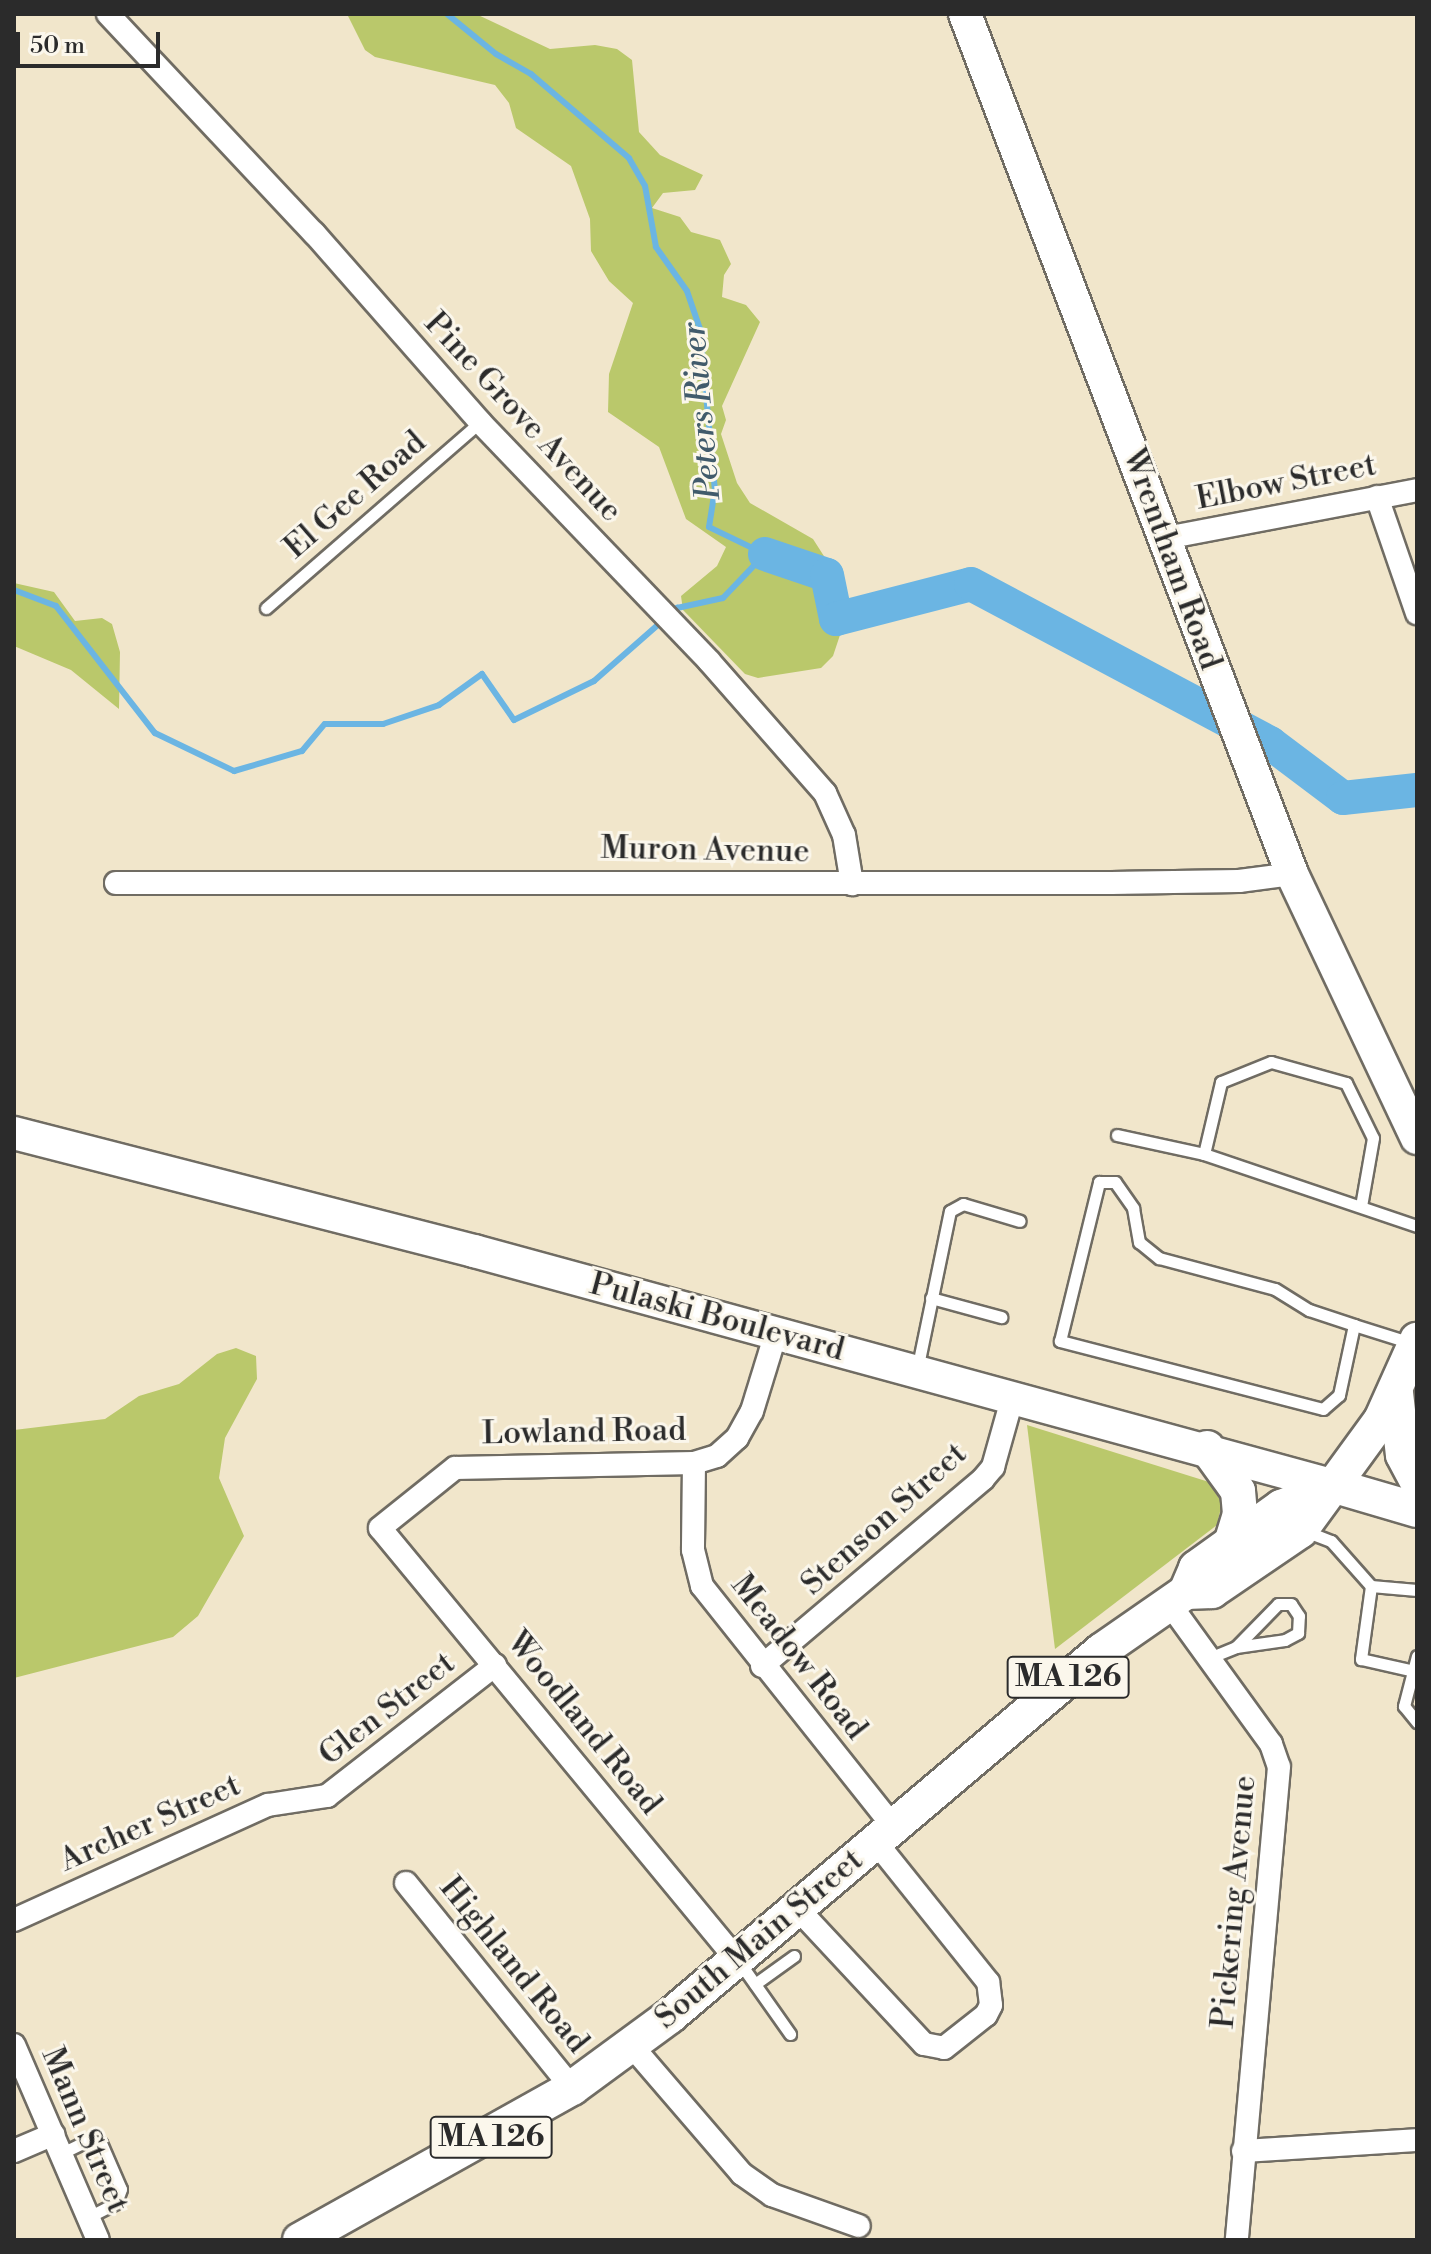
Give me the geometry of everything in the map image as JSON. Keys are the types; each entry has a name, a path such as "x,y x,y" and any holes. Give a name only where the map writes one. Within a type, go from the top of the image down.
{"main road":[{"name":"Wrentham Road","path":"965,14 1166,538 1223,700 1292,874 1406,1106 1417,1138"},
{"name":"Pulaski Boulevard","path":"14,1133 917,1370 1207,1448 1417,1510"},
{"path":"1335,1486 1396,1393 1416,1343"},
{"path":"1396,1393 1403,1455 1417,1481"},
{"path":"1207,1448 1238,1491 1240,1514 1231,1543"},
{"name":"South Main Street","path":"300,2240 572,2088 631,2045 746,1972 797,1908 1094,1656 1178,1598 1212,1591 1300,1531 1335,1486"},
{"name":"South Main Street","path":"1178,1598 1196,1568 1281,1507 1335,1486"}],"street":[{"name":"Pine Grove Avenue","path":"108,14 314,233 480,422 709,661 825,793 844,835 852,884"},
{"name":"Elbow Street","path":"1166,538 1417,490"},
{"path":"1377,497 1417,613"},
{"name":"Muron Avenue","path":"116,883 680,880 852,884 1239,881 1292,874"},
{"name":"Lowland Road","path":"380,1528 455,1468 694,1463 717,1456 737,1438 752,1411 776,1333"},
{"name":"Stenson Street","path":"762,1666 983,1479 993,1467 1013,1396"},
{"name":"Meadow Road","path":"694,1463 696,1569 713,1605 762,1666 988,1982 991,2005 986,2015 944,2048 924,2044 797,1908"},
{"name":"Woodland Road","path":"380,1528 746,1972"},
{"name":"Pickering Avenue","path":"1178,1598 1209,1658 1271,1744 1279,1767 1237,2240"},
{"name":"Glen Street","path":"317,1800 495,1665"},
{"name":"Archer Street","path":"14,1920 268,1805 317,1800"},
{"name":"Highland Road","path":"406,1883 572,2088"},
{"name":"Mann Street","path":"14,2045 98,2240"},
{"path":"631,2045 742,2174 772,2195 859,2226"},
{"path":"1243,2151 1417,2140"},
{"path":"14,2151 58,2144"}],"lane":[{"name":"El Gee Road","path":"266,608 480,422"},
{"path":"1204,1154 1221,1082 1271,1062 1346,1083 1373,1138 1361,1206"},
{"path":"1117,1135 1204,1154 1417,1226"},
{"path":"1354,1325 1339,1395 1323,1409 1060,1341 1099,1182 1115,1182 1133,1208 1139,1242 1159,1258 1275,1289 1309,1310 1416,1343"},
{"path":"917,1370 950,1211 963,1204 1020,1221"},
{"path":"931,1298 1001,1317"},
{"path":"1300,1531 1324,1536 1371,1586 1417,1590"},
{"path":"1371,1586 1361,1659 1414,1671"},
{"path":"1209,1658 1236,1647 1285,1640 1298,1633 1299,1616 1291,1604 1278,1604 1236,1647"},
{"path":"1417,1656 1404,1706 1417,1722"},
{"path":"790,2034 746,1972 794,1956"},
{"path":"58,2144 101,2143 121,2189 116,2203 88,2217"}],"green space":[{"path":"347,14 476,14 550,49 595,45 617,49 632,60 639,132 660,155 703,175 695,190 663,193 652,208 680,217 691,232 720,240 731,264 724,275 722,297 746,305 760,322 722,406 726,420 721,434 737,483 750,503 813,539 838,578 844,595 842,629 833,656 821,668 758,678 745,674 683,610 681,596 717,566 726,547 686,519 659,447 608,412 609,374 633,303 609,281 591,251 590,219 571,166 516,128 509,103 495,85 375,57 365,50"},
{"path":"14,583 54,592 75,621 102,618 112,624 120,652 119,709 71,670 14,646"},
{"path":"236,1348 256,1356 257,1379 225,1438 219,1478 244,1536 198,1616 173,1637 14,1678 14,1430 105,1419 139,1396 179,1384 217,1354"},
{"path":"1027,1425 1209,1482 1222,1503 1217,1525 1055,1649"}],"waterway":[{"path":"14,590 56,606 155,733 234,771 302,751 325,724 383,724 439,705 482,674 514,720 594,681 677,608 723,598 765,554 709,527 715,491 700,329 687,291 656,247 645,186 629,158 531,74 496,54 447,14"},
{"name":"Peters River","path":"765,554 827,575 836,619 971,584 1270,743 1343,798 1417,790"}]}
